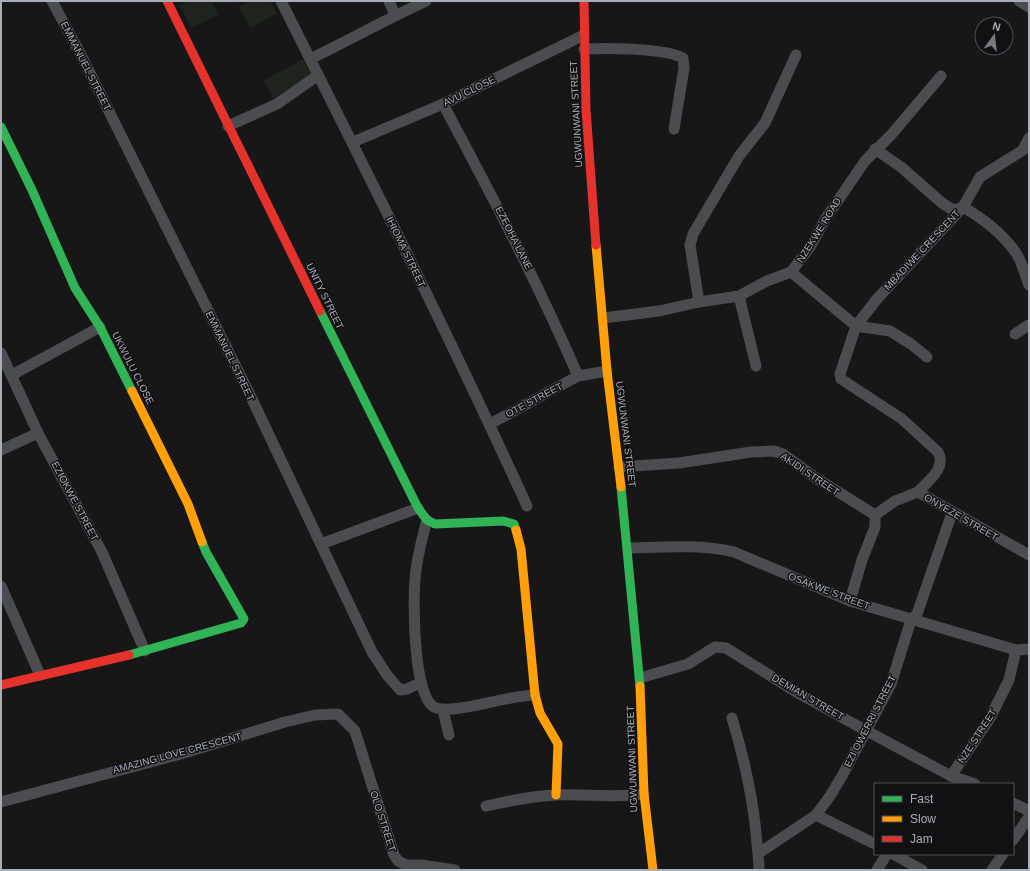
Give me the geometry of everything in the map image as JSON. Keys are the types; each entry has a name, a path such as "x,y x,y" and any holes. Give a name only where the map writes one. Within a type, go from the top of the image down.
{"street":[{"name":"EMMANUEL STREET","path":"52,1 82,57 251,397 372,652 387,675 400,690 407,689 420,683"},
{"name":"UNITY STREET","path":"166,1 418,508 426,520"},
{"name":"IHIOMA STREET","path":"280,1 310,59 317,76 353,142 490,424 526,506"},
{"path":"389,1 395,15"},
{"path":"310,59 348,41 395,15 426,1"},
{"name":"UGWUNWANI STREET","path":"584,1 584,49 589,154 607,371 628,548 640,678 644,794 653,870"},
{"path":"1019,1 1029,7"},
{"name":"AVU CLOSE","path":"353,142 444,104 584,35"},
{"path":"584,49 607,48 672,53 683,58 684,68 674,129"},
{"path":"699,302 690,245 693,234 739,156 765,123 796,55"},
{"path":"228,126 277,104 317,76"},
{"name":"NZEKWE ROAD","path":"603,318 659,311 699,302 739,296 766,281 791,272 810,247 841,194 875,149 891,135 941,76"},
{"name":"EZEOHA LANE","path":"444,104 519,247 578,376"},
{"name":"UKWULU CLOSE","path":"1,127 32,190 75,288 100,327 188,504 206,552 244,619 241,623 145,651"},
{"name":"MBADIWE CRESCENT","path":"841,379 840,374 843,363 856,326 877,299 909,263 963,207 980,177 1026,152 1029,138"},
{"path":"875,149 901,167 942,203 953,210 963,207 975,214 1000,235 1017,254 1029,285"},
{"path":"791,272 856,326 890,331 927,357"},
{"path":"739,296 756,366"},
{"path":"1015,334 1029,325"},
{"path":"12,375 100,327"},
{"name":"EZIOKWE STREET","path":"1,353 38,433 102,552 145,651"},
{"name":"OTE STREET","path":"490,424 578,376 607,371"},
{"name":"ONYEZE STREET","path":"841,379 902,419 938,452 941,458 941,467 918,492 952,513 1029,555"},
{"path":"1,450 38,433"},
{"name":"AKIDI STREET","path":"619,467 679,463 751,452 774,451 783,454 816,478 875,515"},
{"path":"850,601 862,560 875,527 875,515 895,501 918,492"},
{"path":"321,544 418,508"},
{"name":"EZI OWERRI STREET","path":"759,853 816,815 842,776 865,730 891,684 911,620 917,614 952,513"},
{"path":"535,695 521,695 488,703 443,710 434,707 427,702 420,683 413,604 415,579 426,520 435,524 503,521 514,524 521,549 535,695 540,713 558,744 556,795"},
{"name":"OSAKWE STREET","path":"628,548 680,546 727,551 850,601 1016,650 1029,649"},
{"path":"1,586 40,675"},
{"name":"DEMIAN STREET","path":"640,678 688,664 720,646 726,648 798,693 865,730 951,776 972,783"},
{"name":"NZE STREET","path":"951,776 990,718 1009,680 1016,650"},
{"path":"1,685 145,651"},
{"path":"443,710 449,735"},
{"name":"AMAZING LOVE CRESCENT","path":"1,802 184,753 315,715 338,714 350,725"},
{"path":"732,718 746,762 759,853 759,870"},
{"name":"OLO STREET","path":"350,725 355,731 394,855 398,861 406,865 421,865 456,870"},
{"path":"486,806 521,798 556,795 622,797 644,794"},
{"path":"1014,804 1029,811"},
{"path":"816,815 874,844"},
{"path":"1014,839 1029,817"},
{"path":"876,870 886,855"},
{"path":"895,855 922,870"},
{"path":"996,868 1002,855"}],"shaded area":[{"path":"189,1 211,1 218,15 191,28 180,6"},
{"path":"251,1 270,1 277,14 250,28 239,7"},
{"path":"303,59 315,82 275,102 264,80"}],"traffic: fast":[{"path":"1,127 32,190 75,288 100,327 132,391"},
{"path":"320,311 418,508 427,520 435,524 503,521 514,524 516,530"},
{"path":"621,487 640,686"},
{"path":"129,655 241,623 244,619 206,552 202,542"}],"traffic: slow":[{"path":"596,245 607,371 621,487"},
{"path":"132,391 188,504 202,542"},
{"path":"516,530 521,549 535,695 540,713 558,744 556,795"},
{"path":"640,686 644,794 653,870"}],"traffic: jam":[{"path":"167,1 320,311"},
{"path":"584,1 586,110 596,245"},
{"path":"1,685 129,655"}]}
